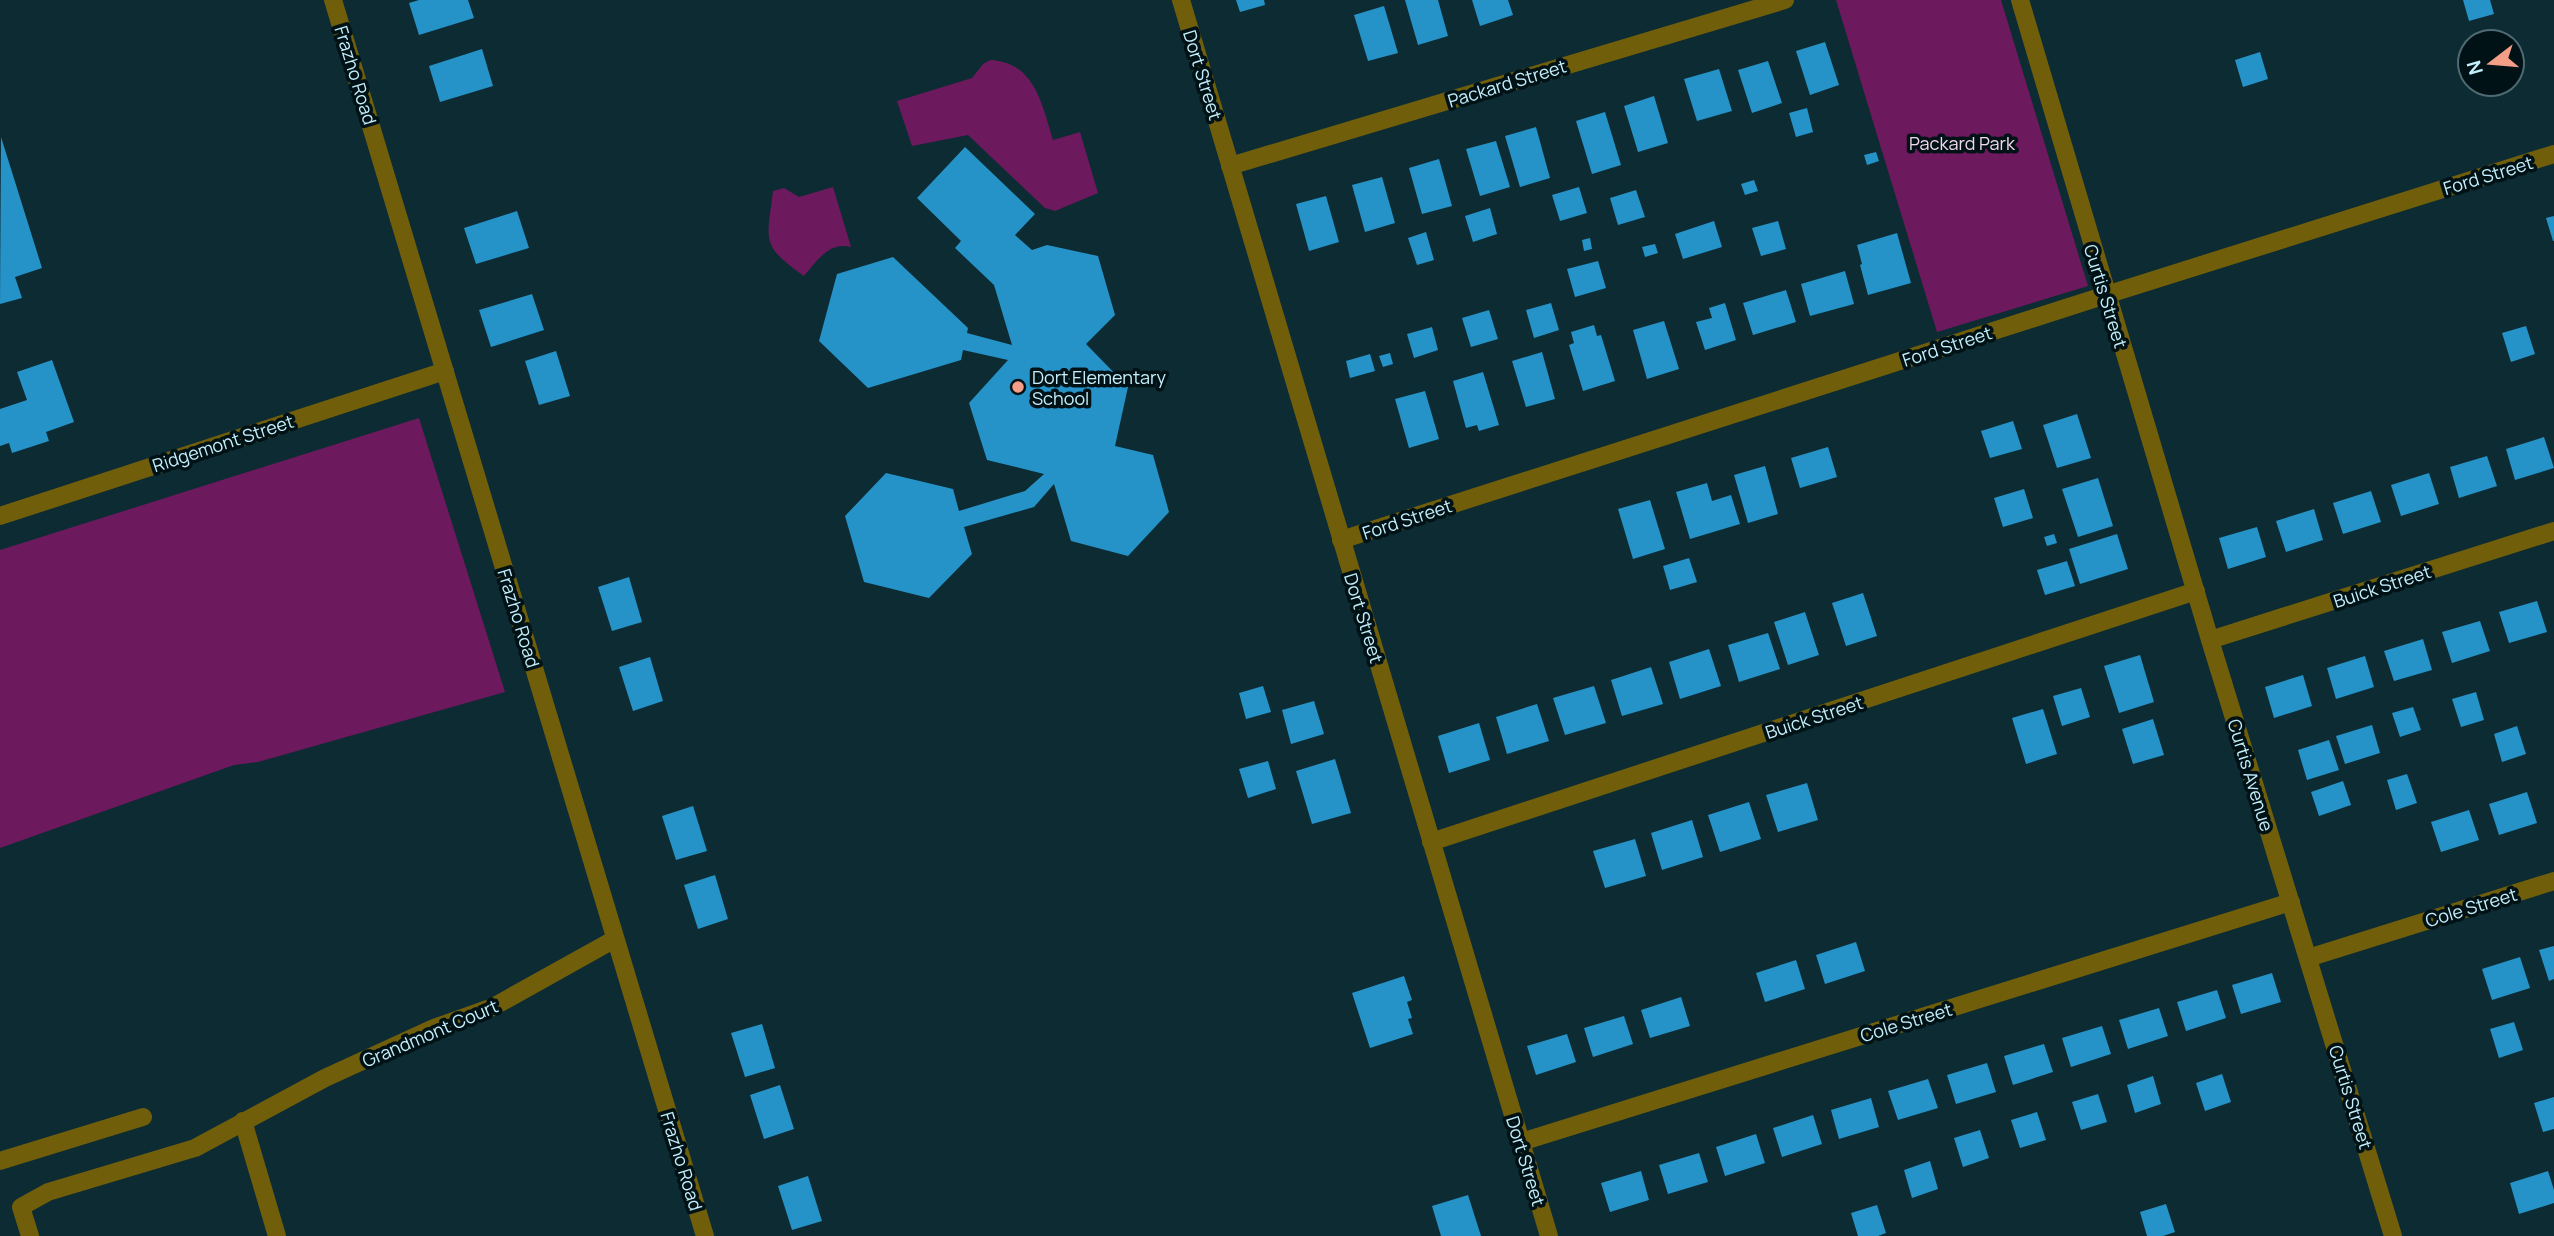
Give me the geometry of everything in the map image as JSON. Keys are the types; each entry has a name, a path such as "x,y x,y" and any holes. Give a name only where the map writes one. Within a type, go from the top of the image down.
{"street":[{"name":"Frazho Road","path":"333,0 705,1236"},
{"name":"Dort Street","path":"1181,0 1549,1236"},
{"name":"Packard Street","path":"1230,166 1784,0"},
{"name":"Curtis Street","path":"2020,0 2196,591"},
{"name":"Ford Street","path":"1341,540 2554,154"},
{"name":"Ridgemont Street","path":"0,516 445,371"},
{"name":"Buick Street","path":"2210,640 2554,531"},
{"name":"Curtis Avenue","path":"2196,591 2308,958"},
{"name":"Buick Street","path":"1431,842 2196,591"},
{"name":"Cole Street","path":"2308,958 2554,881"},
{"name":"Cole Street","path":"1521,1142 2291,902"},
{"name":"Grandmont Court","path":"30,1236 21,1206 48,1192 195,1148 325,1079 434,1028 493,1007 615,939"},
{"name":"Curtis Street","path":"2308,958 2393,1236"},
{"path":"0,1161 143,1117"},
{"path":"243,1121 277,1236"}],"green space":[{"name":"Packard Park","path":"1836,0 2001,0 2088,286 1937,332"},
{"path":"990,60 1017,68 1027,77 1040,100 1053,140 1080,132 1098,193 1055,211 1045,208 968,135 912,146 897,101 972,78 983,64"},
{"path":"833,187 851,247 836,247 830,250 804,276 780,257 770,241 769,221 773,191 784,188 799,197"},
{"path":"419,418 505,692 258,762 234,765 0,848 0,550"}],"building":[{"path":"419,0 468,0 474,18 419,35 409,3"},
{"path":"1236,0 1264,0 1265,5 1240,12"},
{"path":"1405,0 1438,0 1448,36 1418,45"},
{"path":"1472,0 1508,0 1513,15 1480,26"},
{"path":"2463,0 2490,0 2494,14 2469,21"},
{"path":"1384,6 1398,53 1368,61 1354,15"},
{"path":"1825,42 1839,85 1810,95 1796,51"},
{"path":"482,49 493,86 440,102 429,66"},
{"path":"2260,52 2268,79 2243,87 2235,60"},
{"path":"1768,61 1782,103 1752,113 1738,70"},
{"path":"1719,69 1732,111 1697,121 1684,79"},
{"path":"1654,96 1668,143 1638,152 1624,106"},
{"path":"1807,108 1813,132 1796,137 1789,113"},
{"path":"1605,112 1621,165 1592,174 1576,121"},
{"path":"1536,127 1550,178 1520,187 1505,136"},
{"path":"1,137 42,268 15,277 22,298 0,304"},
{"path":"1496,141 1510,187 1480,196 1466,149"},
{"path":"965,147 1035,214 1015,235 1032,250 1047,245 1098,256 1115,315 1086,344 1128,387 1115,446 1153,455 1169,512 1128,556 1071,541 1054,484 1034,507 964,527 972,554 929,598 864,582 845,516 886,473 953,489 959,511 1025,491 1044,474 987,460 969,403 1008,360 963,350 961,360 868,388 819,341 837,274 893,257 968,328 967,333 1012,345 994,285 955,248 961,241 917,198"},
{"path":"1876,152 1879,161 1867,165 1864,155"},
{"path":"1439,159 1452,206 1422,214 1409,168"},
{"path":"1382,177 1395,223 1365,232 1352,185"},
{"path":"1754,180 1758,191 1745,195 1741,184"},
{"path":"1579,187 1587,213 1560,221 1552,195"},
{"path":"1636,190 1645,217 1618,225 1610,198"},
{"path":"1326,196 1339,242 1309,251 1296,204"},
{"path":"1490,208 1497,234 1473,242 1465,216"},
{"path":"517,211 529,248 476,264 464,228"},
{"path":"2554,216 2554,241 2553,241 2546,218"},
{"path":"1714,221 1722,247 1683,259 1675,234"},
{"path":"1778,221 1786,249 1761,256 1752,228"},
{"path":"1426,232 1434,260 1417,265 1408,238"},
{"path":"1897,233 1911,283 1868,295 1857,245"},
{"path":"1590,238 1592,249 1584,251 1582,240"},
{"path":"1655,244 1658,253 1645,257 1642,247"},
{"path":"1598,261 1606,288 1575,297 1567,269"},
{"path":"1845,271 1854,304 1810,316 1801,284"},
{"path":"1786,290 1796,322 1753,335 1743,303"},
{"path":"532,294 544,330 491,347 479,310"},
{"path":"1551,303 1559,330 1534,338 1526,310"},
{"path":"1725,303 1736,340 1705,350 1696,322 1712,318 1709,308"},
{"path":"1489,310 1498,339 1471,347 1462,318"},
{"path":"1664,321 1679,369 1647,379 1633,330"},
{"path":"1594,325 1597,336 1601,335 1615,381 1583,391 1569,345 1574,343 1571,332"},
{"path":"2526,326 2535,354 2511,362 2502,333"},
{"path":"1432,327 1438,350 1414,358 1407,334"},
{"path":"556,351 570,396 539,405 525,361"},
{"path":"1542,352 1555,399 1526,407 1512,361"},
{"path":"1390,353 1393,364 1383,367 1379,356"},
{"path":"1370,354 1375,371 1350,378 1346,361"},
{"path":"52,360 74,422 46,432 49,441 12,453 9,443 0,446 0,409 27,400 17,372"},
{"path":"1483,372 1499,425 1479,431 1477,425 1466,428 1453,381"},
{"path":"1425,391 1439,439 1409,448 1395,399"},
{"path":"2077,414 2091,458 2057,468 2043,425"},
{"path":"2013,421 2022,449 1990,458 1981,431"},
{"path":"2544,437 2554,468 2515,480 2506,449"},
{"path":"1828,447 1837,477 1800,488 1791,458"},
{"path":"2487,456 2497,486 2459,498 2450,467"},
{"path":"1765,466 1778,514 1748,523 1734,475"},
{"path":"2429,473 2439,504 2401,516 2391,485"},
{"path":"2098,478 2113,526 2078,537 2062,489"},
{"path":"1707,483 1712,501 1731,495 1740,524 1690,539 1676,492"},
{"path":"2024,489 2033,518 2003,527 1994,498"},
{"path":"2371,491 2381,522 2343,534 2333,503"},
{"path":"1650,500 1665,549 1633,559 1618,509"},
{"path":"2314,509 2323,540 2286,552 2276,521"},
{"path":"2257,527 2266,557 2228,569 2219,538"},
{"path":"2054,534 2057,543 2047,546 2044,537"},
{"path":"2117,534 2128,569 2080,584 2069,549"},
{"path":"1689,558 1697,582 1670,590 1663,566"},
{"path":"2067,561 2075,586 2045,595 2037,570"},
{"path":"629,577 642,622 612,631 598,587"},
{"path":"1863,593 1877,636 1846,646 1832,603"},
{"path":"2537,601 2547,632 2509,643 2499,612"},
{"path":"1805,612 1819,655 1788,665 1774,622"},
{"path":"2480,621 2490,651 2452,663 2442,632"},
{"path":"1768,633 1780,669 1739,682 1728,645"},
{"path":"2423,639 2432,670 2394,681 2384,651"},
{"path":"1709,649 1721,686 1680,699 1669,662"},
{"path":"2140,655 2154,702 2119,713 2104,666"},
{"path":"2365,656 2374,687 2336,699 2327,668"},
{"path":"650,657 663,701 633,711 619,667"},
{"path":"1651,667 1663,704 1622,716 1611,680"},
{"path":"2303,675 2312,706 2274,718 2265,687"},
{"path":"1263,686 1271,712 1246,719 1239,693"},
{"path":"1594,686 1606,723 1565,735 1553,698"},
{"path":"2081,688 2090,717 2062,726 2053,696"},
{"path":"2476,692 2484,720 2461,727 2452,699"},
{"path":"1314,701 1324,734 1291,744 1282,710"},
{"path":"1537,704 1549,741 1507,754 1496,717"},
{"path":"2413,707 2421,730 2400,737 2392,713"},
{"path":"2043,709 2057,754 2026,764 2012,718"},
{"path":"2153,719 2164,755 2133,764 2122,729"},
{"path":"1479,723 1490,760 1449,773 1438,736"},
{"path":"2372,725 2380,753 2345,764 2336,736"},
{"path":"2517,726 2526,754 2502,762 2494,734"},
{"path":"2329,740 2339,770 2307,780 2298,750"},
{"path":"1335,759 1351,813 1312,824 1296,771"},
{"path":"1268,761 1276,789 1248,798 1239,769"},
{"path":"2407,774 2417,803 2396,810 2387,780"},
{"path":"2343,781 2351,805 2319,816 2311,792"},
{"path":"1807,783 1818,820 1778,832 1766,795"},
{"path":"2527,792 2537,823 2499,835 2489,804"},
{"path":"1749,802 1761,839 1720,852 1708,815"},
{"path":"693,806 707,851 676,860 662,816"},
{"path":"2469,810 2479,840 2441,852 2431,822"},
{"path":"1692,820 1703,857 1662,870 1651,833"},
{"path":"1635,839 1646,876 1605,888 1593,851"},
{"path":"715,875 728,919 698,929 684,885"},
{"path":"1856,942 1865,971 1825,984 1816,955"},
{"path":"2554,946 2554,979 2549,981 2539,950"},
{"path":"2520,957 2530,988 2492,1000 2482,969"},
{"path":"1796,960 1805,989 1765,1002 1756,973"},
{"path":"2272,973 2281,1002 2241,1014 2232,985"},
{"path":"1404,976 1412,1000 1407,1002 1412,1018 1408,1019 1413,1034 1370,1048 1352,993"},
{"path":"2217,990 2226,1018 2186,1031 2177,1002"},
{"path":"1681,997 1690,1026 1650,1038 1641,1010"},
{"path":"2159,1008 2168,1036 2128,1049 2119,1020"},
{"path":"1624,1016 1633,1044 1593,1057 1584,1028"},
{"path":"2514,1022 2523,1050 2499,1058 2490,1029"},
{"path":"762,1024 775,1068 745,1077 731,1033"},
{"path":"2102,1026 2111,1054 2071,1067 2062,1038"},
{"path":"1567,1034 1576,1062 1536,1075 1527,1046"},
{"path":"2044,1044 2053,1072 2013,1085 2004,1056"},
{"path":"1987,1063 1996,1092 1956,1104 1947,1075"},
{"path":"2222,1074 2231,1102 2205,1111 2196,1083"},
{"path":"2153,1076 2161,1104 2135,1113 2127,1085"},
{"path":"1928,1079 1938,1108 1898,1120 1888,1091"},
{"path":"780,1085 794,1129 764,1139 750,1095"},
{"path":"2098,1094 2107,1122 2081,1130 2072,1102"},
{"path":"2554,1097 2554,1129 2543,1132 2534,1103"},
{"path":"1871,1098 1879,1127 1839,1139 1831,1110"},
{"path":"2037,1112 2046,1140 2020,1148 2011,1120"},
{"path":"1813,1115 1822,1144 1782,1157 1773,1128"},
{"path":"1980,1130 1989,1158 1963,1167 1954,1138"},
{"path":"1756,1134 1765,1163 1725,1176 1716,1147"},
{"path":"1699,1153 1708,1182 1668,1194 1659,1165"},
{"path":"1930,1161 1938,1189 1912,1198 1904,1170"},
{"path":"1641,1171 1649,1200 1610,1212 1601,1183"},
{"path":"2548,1171 2554,1190 2554,1203 2519,1214 2510,1183"},
{"path":"808,1176 822,1221 792,1230 778,1186"},
{"path":"1468,1195 1481,1236 1441,1236 1432,1206"},
{"path":"2166,1204 2175,1232 2163,1236 2147,1236 2140,1212"},
{"path":"1877,1205 1886,1233 1878,1236 1858,1236 1851,1213"}],"place":[{"name":"Dort Elementary School","path":"1018,387"}]}
